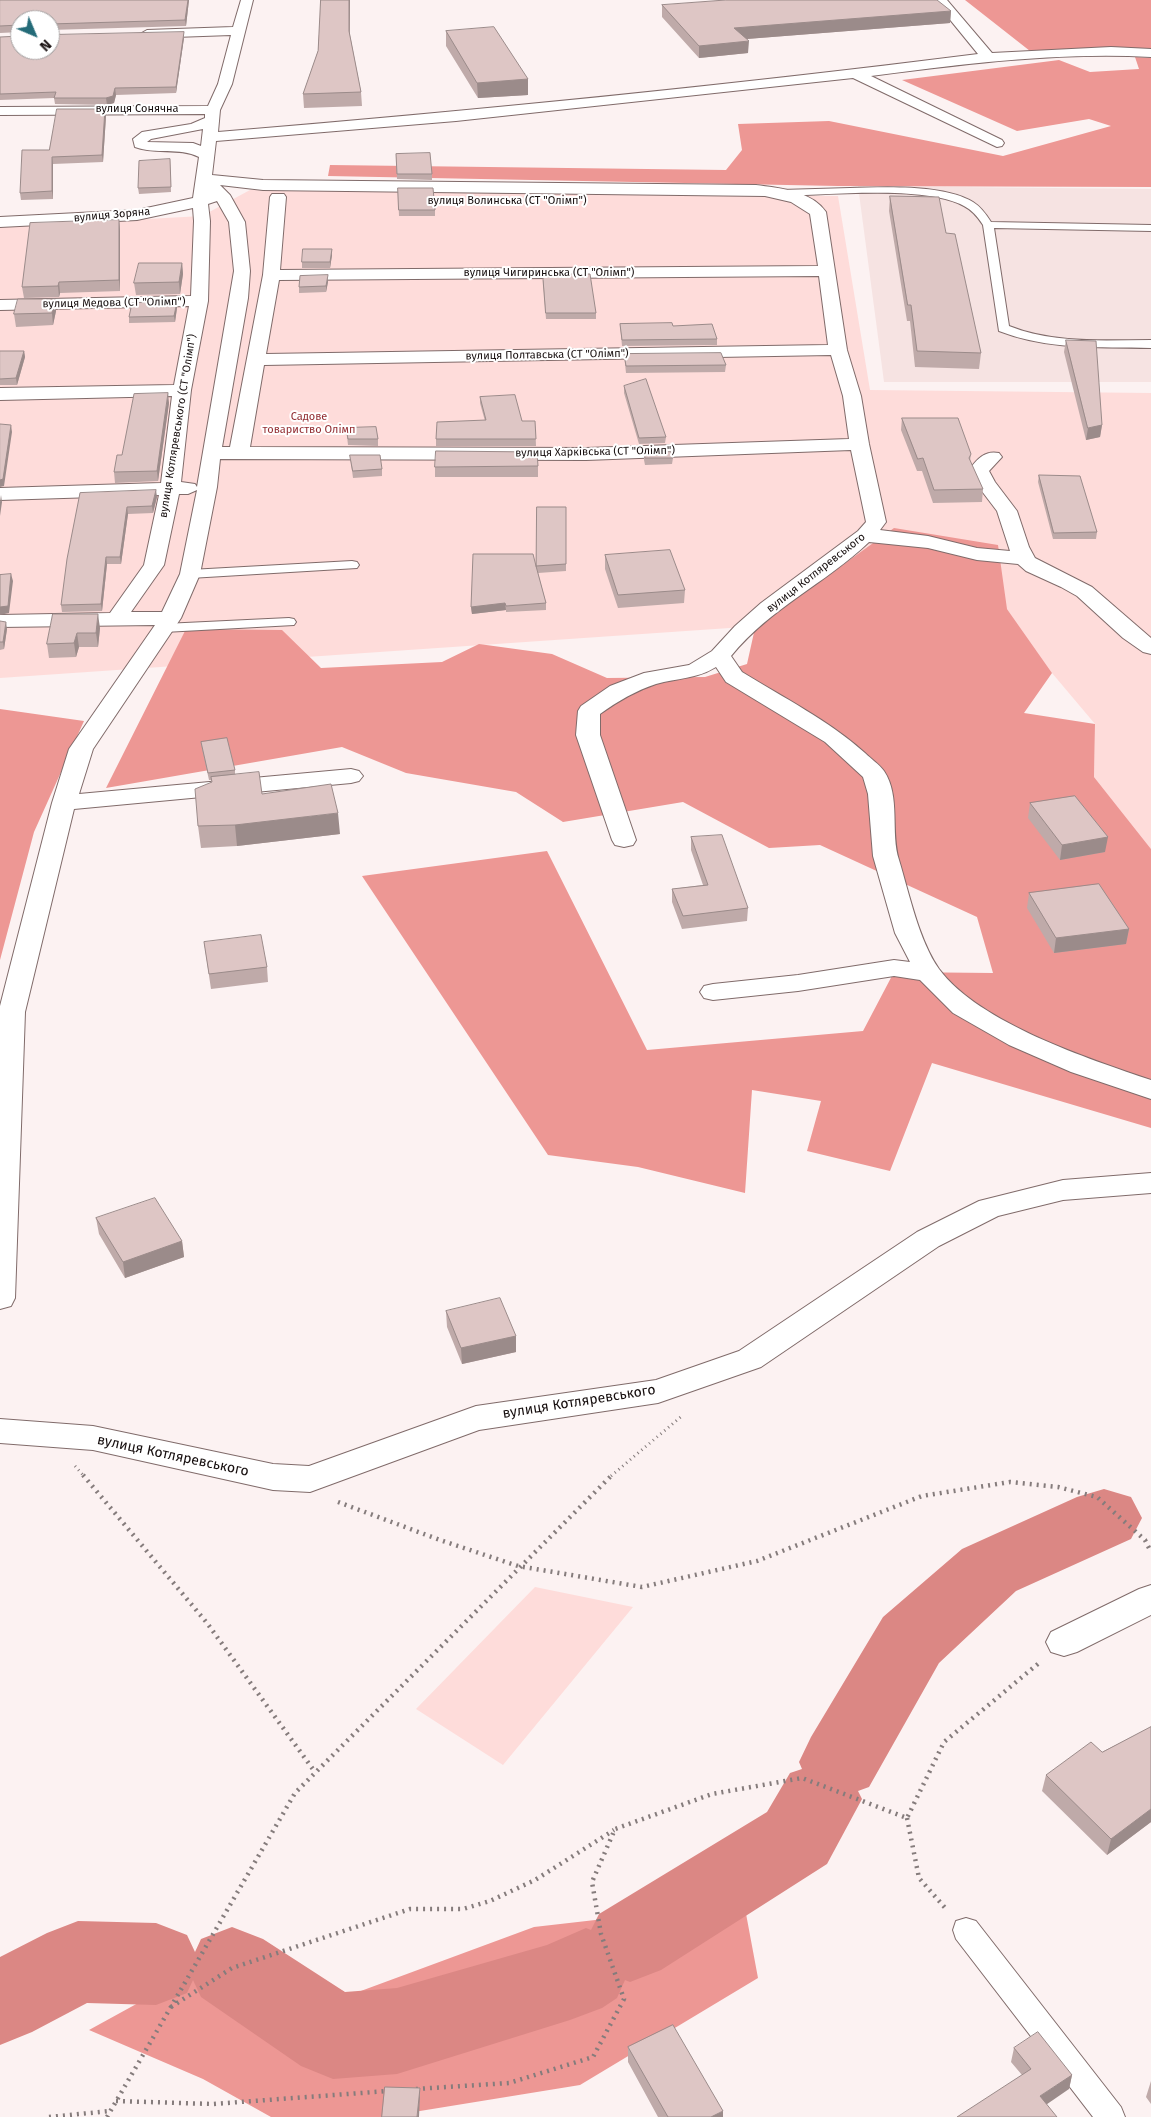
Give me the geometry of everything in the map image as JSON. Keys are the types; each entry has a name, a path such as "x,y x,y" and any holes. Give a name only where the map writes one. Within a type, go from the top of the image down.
{"street":[{"name":"вулиця Котляревського (СТ \"Олімп\")","path":"116,619 154,565 170,489 182,390 199,301 202,221 211,198 204,179 211,132 246,0"},
{"path":"940,0 988,56"},
{"path":"137,34 238,31"},
{"path":"211,132 185,147 148,148 140,144 140,139 147,135 194,128 211,132 456,117 855,74 988,56 1111,51 1151,53"},
{"path":"855,74 997,143"},
{"name":"вулиця Сонячна","path":"0,111 211,132"},
{"path":"204,179 264,185 756,190 781,192"},
{"path":"239,453 271,276 278,197 268,193 264,185"},
{"name":"вулиця Котляревського","path":"624,840 588,735 589,711 618,691 652,678 696,670 720,656 735,636 866,536 876,522 859,444 852,396 838,350 818,212 804,201 781,192"},
{"name":"вулиця Волинська (СТ \"Олімп\")","path":"278,197 293,200 757,202"},
{"path":"0,1298 12,1012 64,803 82,749 167,623 190,574 207,488 211,453 239,298 242,271 237,222 211,198"},
{"name":"вулиця Зоряна","path":"0,222 137,216 211,198"},
{"path":"0,232 202,221"},
{"name":"вулиця Чигиринська (СТ \"Олімп\")","path":"271,276 826,271"},
{"name":"вулиця Медова (СТ \"Олімп\")","path":"0,305 199,301"},
{"name":"вулиця Полтавська (СТ \"Олімп\")","path":"256,360 838,350"},
{"path":"0,394 182,390"},
{"name":"вулиця Харківська (СТ \"Олімп\")","path":"211,453 586,454 859,444"},
{"path":"992,457 979,470 982,478 1008,512 1024,558 1034,566 1075,585 1115,618 1137,640 1151,647"},
{"path":"0,494 207,488"},
{"path":"866,536 883,536 928,542 977,554 1024,558"},
{"path":"0,621 116,619 167,623"},
{"path":"720,656 734,677 833,737 874,774 880,794 885,856 908,933 928,973 962,1007 1019,1039 1081,1066 1151,1090"},
{"path":"64,803 351,776"},
{"path":"713,992 798,983 894,968 928,973"},
{"name":"вулиця Котляревського","path":"0,1431 93,1438 273,1477 310,1479 476,1418 658,1391 750,1358 928,1239 990,1208 1063,1190 1151,1183"},
{"path":"1064,1642 1151,1599"}],"lane":[{"path":"781,192 894,192 942,195 965,202 979,211 988,225 1003,328 1021,336 1055,342 1151,344"},
{"path":"988,225 1151,228"},
{"path":"190,574 352,565"},
{"path":"167,623 289,622"},
{"path":"966,1930 1111,2117"}],"path":[{"path":"107,2117 295,1793 602,1483 691,1408"},
{"path":"48,1435 207,1623 315,1772"},
{"path":"329,1498 440,1540 518,1566 642,1587 757,1561 922,1496 1010,1482 1058,1487 1097,1497 1145,1540 1151,1552"},
{"path":"966,1930 919,1878 907,1818 944,1742 1064,1642"},
{"path":"170,2007 232,1968 242,1964 410,1909 463,1908 490,1901 535,1880 615,1829 712,1794 802,1778 907,1818"},
{"path":"410,2090 509,2084 593,2057 624,1999 601,1934 592,1882 615,1829"},
{"path":"116,2101 213,2104 390,2091"},
{"path":"49,2117 111,2110"}],"shaded area":[{"path":"965,0 1151,0 1151,48 1030,51"},
{"path":"1135,57 1151,58 1151,187 838,186 328,176 330,165 726,170 742,150 738,124 829,121 1003,156 1111,126 1089,119 1017,131 902,80 1059,60 1090,72 1139,69"},
{"path":"858,186 1151,189 1151,382 884,382"},
{"path":"894,528 998,545 1007,609 1052,673 1024,713 1095,724 1094,777 1151,849 1151,1128 932,1063 890,1171 807,1151 821,1101 752,1090 745,1193 638,1167 548,1155 362,876 547,851 647,1050 863,1031 894,972 993,973 977,917 820,845 769,848 683,802 563,822 516,792 406,773 342,747 106,788 186,629 282,630 321,668 442,662 479,644 552,654 607,678 705,677 747,664 755,628"},
{"path":"0,709 84,721 34,832 0,960"},
{"path":"744,1903 758,1978 580,2085 383,2117 271,2117 203,2079 89,2030 251,1941 350,1995 534,1927"}],"green space":[{"name":"Садове товариство Олімп","path":"250,190 838,196 870,390 1151,393 1151,849 1094,777 1095,724 1052,673 1007,609 0,678 0,227 202,216"},
{"path":"535,1587 633,1607 503,1765 416,1709"}],"building":[{"path":"0,0 188,0 185,20 60,24 60,10 10,10 10,26 0,26"},
{"path":"321,0 349,0 349,31 361,92 303,94 318,51"},
{"path":"726,0 937,0 951,11 734,28 749,41 699,46 662,5"},
{"path":"494,27 528,79 477,83 446,31"},
{"path":"184,32 176,87 115,88 113,96 106,98 54,98 56,92 0,94 0,37 10,36 10,60 60,60 60,35"},
{"path":"57,109 105,109 102,155 52,157 52,191 20,193 22,150 49,150"},
{"path":"430,153 432,174 397,174 396,154"},
{"path":"170,159 171,187 138,188 139,161"},
{"path":"398,188 433,188 435,210 399,210"},
{"path":"890,196 939,197 946,233 955,234 981,353 917,351 911,305 908,305"},
{"path":"119,220 119,280 59,282 58,286 22,287 30,223"},
{"path":"303,249 332,249 330,262 302,262"},
{"path":"139,263 182,263 179,282 134,283"},
{"path":"543,274 590,274 596,313 546,313"},
{"path":"328,275 326,286 299,287 300,276"},
{"path":"18,299 55,299 52,313 14,314"},
{"path":"177,302 174,316 129,317 132,303"},
{"path":"672,323 673,326 712,324 717,339 622,340 620,324"},
{"path":"1066,340 1096,341 1102,425 1088,428"},
{"path":"0,351 24,351 16,378 0,379"},
{"path":"721,353 726,365 626,366 624,354"},
{"path":"646,379 666,437 639,438 624,386"},
{"path":"168,393 157,471 114,472 117,455 122,455 134,394"},
{"path":"515,395 522,421 535,421 536,439 436,439 437,422 486,420 480,397"},
{"path":"902,418 958,418 971,454 969,458 983,489 934,490 923,458 918,459"},
{"path":"0,424 11,425 3,479 0,480"},
{"path":"376,427 378,439 348,439 346,428"},
{"path":"436,451 537,452 538,466 435,467"},
{"path":"671,452 673,458 645,458 644,453"},
{"path":"350,455 380,455 382,469 353,471"},
{"path":"1039,475 1080,476 1097,532 1054,533"},
{"path":"156,490 152,506 127,507 120,557 106,557 101,604 61,605 67,559 80,493"},
{"path":"537,507 566,507 566,564 536,566"},
{"path":"670,550 685,590 618,595 605,555"},
{"path":"473,554 533,554 546,603 506,606 505,603 471,607"},
{"path":"11,574 8,606 0,607 0,575"},
{"path":"53,614 98,614 96,633 77,633 74,643 47,644"},
{"path":"0,621 6,622 3,642 0,642"},
{"path":"227,738 235,770 208,773 201,742"},
{"path":"259,772 262,794 331,784 338,813 235,825 198,826 195,789 212,782 211,777"},
{"path":"1075,796 1108,837 1062,845 1030,803"},
{"path":"722,835 748,908 683,916 672,889 708,885 691,837"},
{"path":"1099,884 1129,929 1056,938 1029,893"},
{"path":"261,935 267,967 209,974 204,942"},
{"path":"155,1198 182,1241 123,1262 96,1218"},
{"path":"500,1298 516,1336 461,1348 446,1311"},
{"path":"1151,1727 1151,1809 1111,1839 1046,1775 1091,1742 1102,1752"},
{"path":"673,2025 723,2111 711,2117 668,2117 628,2047"},
{"path":"1038,2032 1072,2075 1040,2096 1057,2117 957,2117 1031,2069 1014,2048"},
{"path":"385,2087 420,2088 417,2117 382,2117"}],"waterway":[{"path":"840,1762 911,1640 989,1570 1104,1518"},
{"path":"630,1942 797,1838 820,1799"},
{"path":"0,2003 78,1962 156,1964"},
{"path":"232,1968 333,2036 397,2031 570,1979 586,1969"}]}
